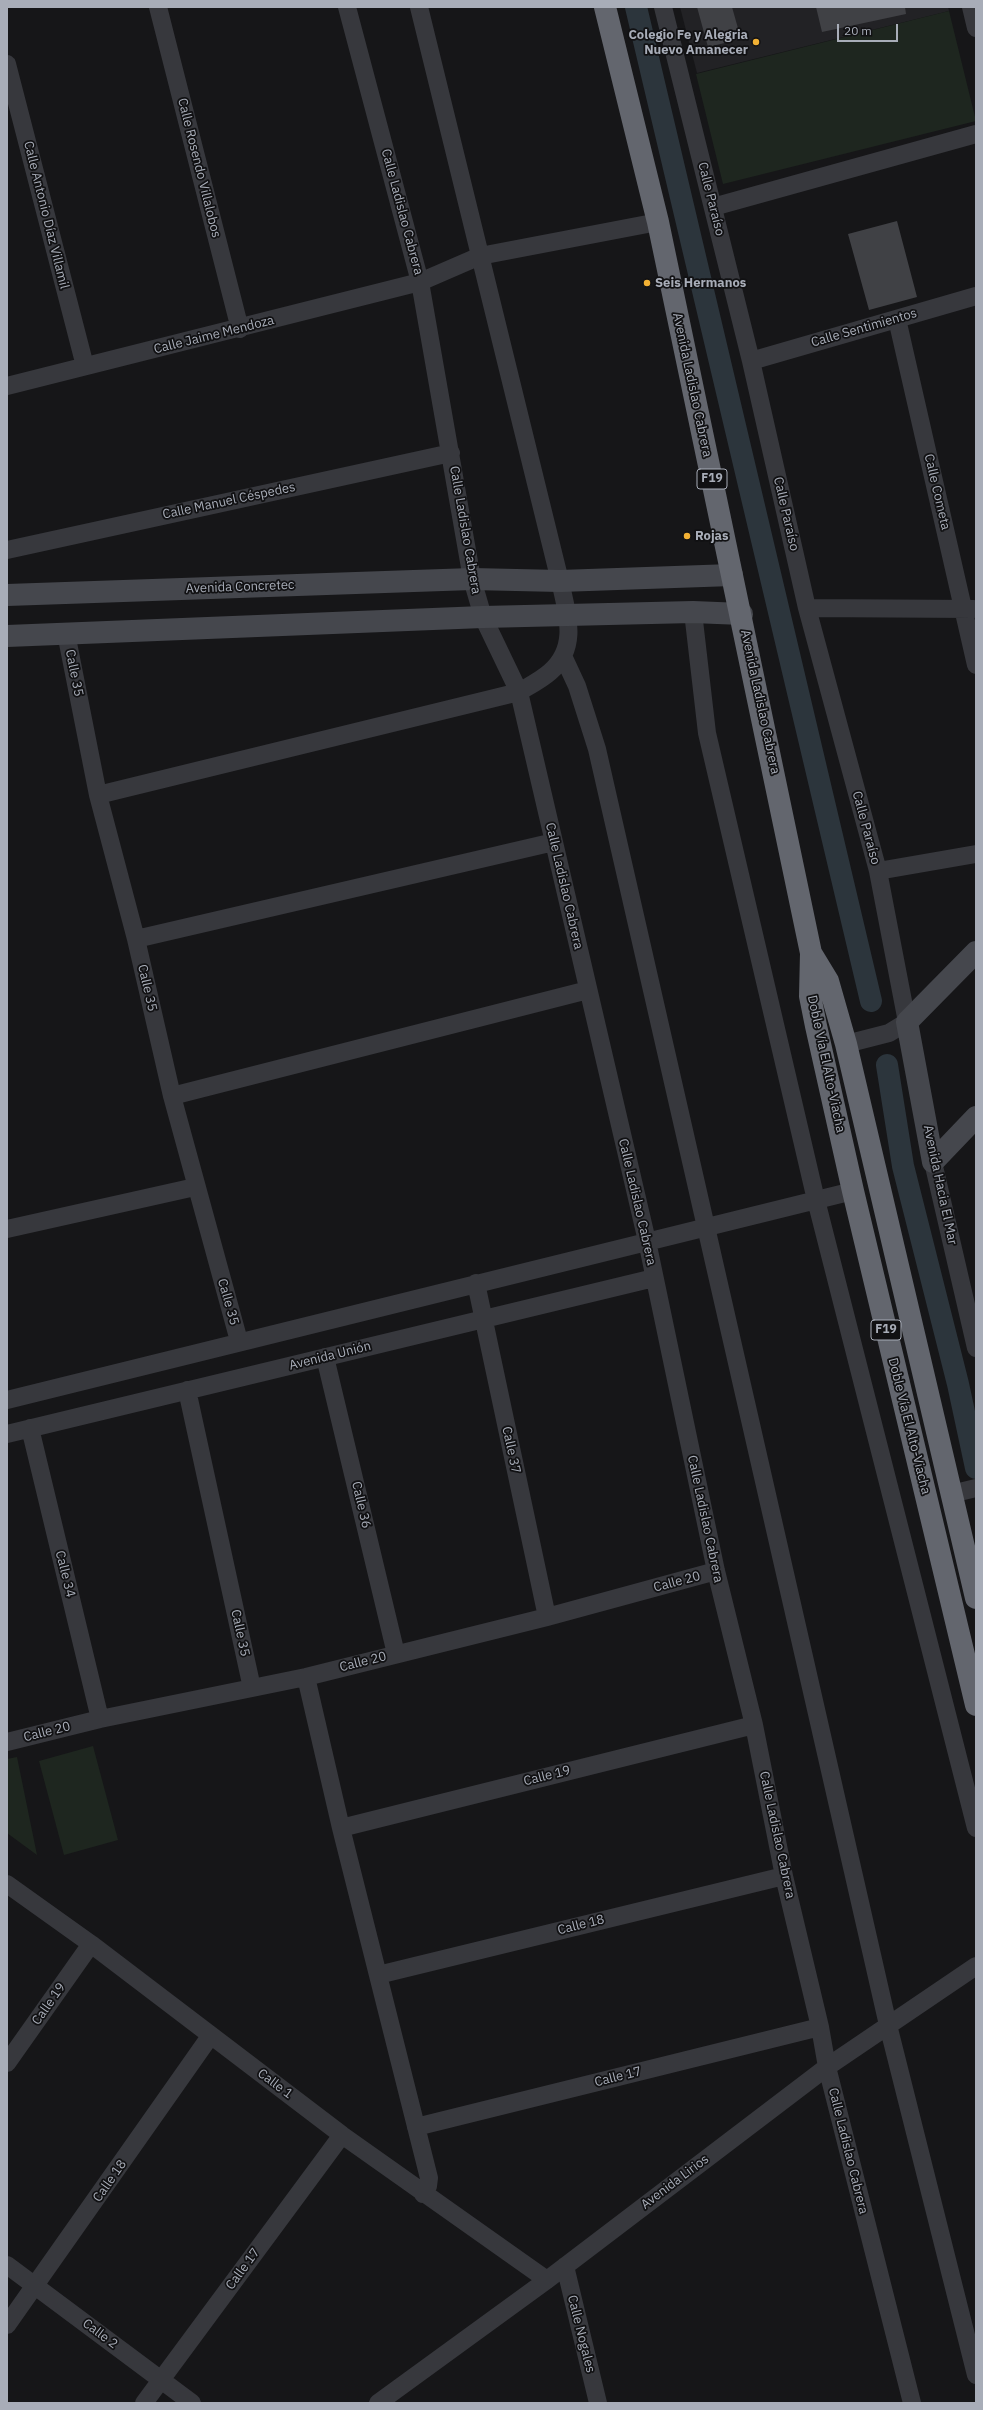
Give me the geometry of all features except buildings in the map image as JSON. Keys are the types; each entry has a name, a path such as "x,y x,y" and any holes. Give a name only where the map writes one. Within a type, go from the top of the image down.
{"highway":[{"name":"Avenida Ladislao Cabrera","path":"605,7 658,222 732,575 742,614 811,953"},
{"name":"Doble Vía El Alto-Viacha","path":"811,953 828,981 856,1042 964,1491 976,1598"},
{"name":"Doble Vía El Alto-Viacha","path":"811,953 810,996 853,1191 976,1705"}],"street":[{"name":"Calle Rosendo Villalobos","path":"158,7 240,329"},
{"name":"Calle Ladislao Cabrera","path":"347,7 420,282 472,579 483,617 519,692 646,1241 716,1571 754,1725 784,1876 820,2027 827,2067 912,2403"},
{"path":"98,795 519,692 550,673 564,658 570,638 560,580 419,7"},
{"name":"Calle Paraíso","path":"663,7 751,361 807,608 878,871 907,1022"},
{"path":"971,7 976,28"},
{"name":"Calle Antonio Díaz Villamil","path":"7,64 84,366"},
{"path":"713,207 976,134"},
{"name":"Calle Jaime Mendoza","path":"7,386 240,329 420,282 480,256 658,222"},
{"name":"Calle Sentimientos","path":"751,361 976,296"},
{"name":"Calle Cometa","path":"897,319 970,609 976,665"},
{"name":"Calle Manuel Céspedes","path":"7,550 451,453"},
{"name":"Avenida Concretec","path":"7,595 472,579 560,580 732,575"},
{"path":"807,608 970,609"},
{"path":"693,612 707,732 816,1200 976,1828"},
{"path":"7,636 483,617 693,612 742,614"},
{"name":"Calle 35","path":"66,633 98,795 136,939 172,1096 195,1187 239,1341"},
{"path":"564,658 577,686 597,749 888,2025 976,2375"},
{"path":"136,939 554,842"},
{"path":"878,871 976,854"},
{"path":"856,1042 889,1033 907,1022 976,952"},
{"path":"172,1096 588,990"},
{"name":"Avenida Hacia El Mar","path":"907,1022 933,1162 976,1348"},
{"path":"933,1162 976,1116"},
{"path":"7,1229 195,1187"},
{"path":"7,1400 239,1341 853,1191"},
{"name":"Avenida Unión","path":"7,1434 654,1278"},
{"name":"Calle 37","path":"476,1283 482,1319 547,1617"},
{"name":"Calle 36","path":"325,1357 396,1654"},
{"name":"Calle 35","path":"187,1390 252,1688"},
{"name":"Calle 34","path":"30,1428 100,1719"},
{"name":"Calle 20","path":"7,1742 100,1719 306,1677 547,1617 716,1571"},
{"path":"306,1677 340,1828 429,2178 428,2186 423,2194"},
{"name":"Calle 19","path":"340,1828 754,1725"},
{"name":"Calle 18","path":"378,1975 784,1876"},
{"name":"Calle 1","path":"7,1884 91,1944 342,2135 423,2194 547,2280"},
{"name":"Calle 19","path":"7,2063 91,1944"},
{"name":"Avenida Lirios","path":"378,2403 547,2280 827,2067 976,1966"},
{"name":"Calle 17","path":"416,2127 820,2027"},
{"name":"Calle 18","path":"7,2325 36,2286 211,2035"},
{"name":"Calle 17","path":"144,2403 342,2135"},
{"name":"Calle 2","path":"7,2265 192,2403"},
{"name":"Calle Nogales","path":"565,2266 598,2403"}],"shaded area":[{"name":"Colegio Fe y Alegria Nuevo Amanecer","path":"680,7 948,7 949,11 697,73"},
{"path":"949,11 976,121 723,184 696,74"},
{"path":"93,1746 118,1840 64,1855 39,1761"},
{"path":"17,1757 37,1855 7,1833 7,1759"}],"waterway":[{"path":"636,7 871,1001"},
{"path":"887,1065 903,1166 958,1384 976,1468"}],"place":[{"name":"Colegio Fe y Alegria Nuevo Amanecer","path":"756,42"},
{"name":"Seis Hermanos","path":"647,283"},
{"name":"Rojas","path":"687,536"}]}
